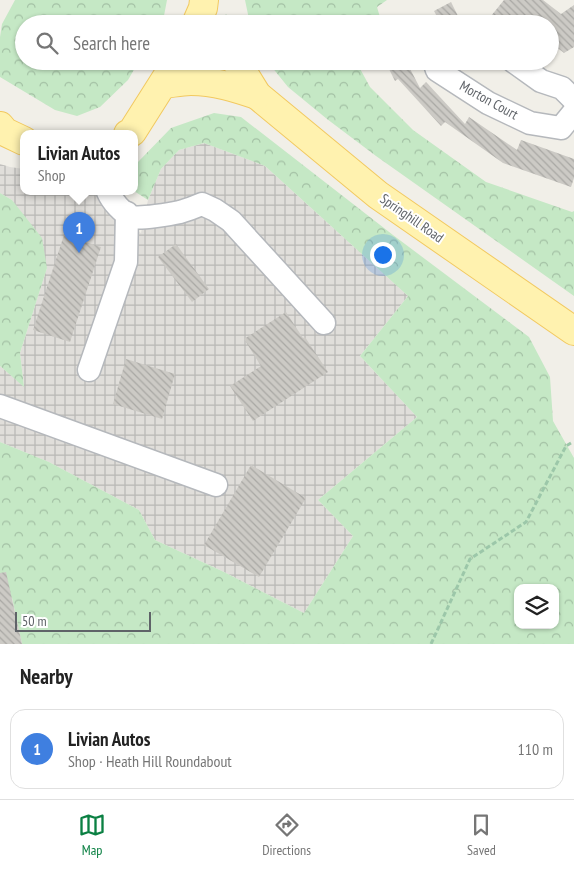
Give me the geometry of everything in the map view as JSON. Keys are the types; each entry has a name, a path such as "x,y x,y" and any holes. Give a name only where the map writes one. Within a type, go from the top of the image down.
{"main road":[{"path":"133,130 172,70"},
{"name":"Springhill Road","path":"242,70 257,95 378,195 574,332"},
{"name":"Springhill Road","path":"164,84 190,81 212,82 257,95"}],"street":[{"name":"Morton Court","path":"437,70 488,103 530,123 560,128 574,112"},
{"path":"526,70 541,81 562,88 574,100"},
{"path":"110,195 123,210 135,215 179,212 202,204 215,210 231,221 324,323"},
{"path":"89,370 126,262 135,215"},
{"path":"0,406 216,485"}],"path":[{"path":"431,644 470,559 526,522 566,446 571,443"}],"shaded area":[{"path":"204,143 265,166 408,296 360,356 417,417 318,500 353,536 304,613 224,572 155,540 139,510 49,462 0,442 0,366 24,386 20,353 47,268 12,200 0,193 0,164 20,168 20,195 97,195 108,213 141,233 148,200 161,169 179,150"}],"green space":[{"path":"15,0 167,0 164,15 15,15 15,70 134,70 128,80 100,107 77,116 55,110 0,77 0,37 2,24"},
{"path":"245,0 387,0 377,7 379,15 248,15"},
{"path":"274,70 361,70 370,87 413,130 486,182 572,212 574,211 574,296 376,156 288,87"},
{"path":"214,113 241,117 393,235 529,337 550,377 553,421 574,458 574,644 22,644 12,598 7,592 0,591 0,442 49,462 139,510 155,540 224,572 304,613 353,536 318,500 417,417 360,356 408,296 265,166 204,143 179,150 161,169 148,200 138,194 138,162 171,128"},
{"path":"0,193 12,200 42,238 47,268 20,353 24,387 0,366"}],"building":[{"path":"504,0 543,0 561,14 574,5 574,47 564,53 559,49 559,15 492,15"},
{"path":"451,2 458,15 436,15 434,11"},
{"path":"390,70 411,70 420,88 426,82 465,124 469,117 517,150 521,140 574,159 574,178 571,187 503,163 445,122 441,126 398,79 395,81"},
{"path":"64,235 101,247 70,342 33,330"},
{"path":"176,244 209,289 192,302 158,257"},
{"path":"286,312 328,372 253,421 230,386 261,366 244,339"},
{"path":"126,359 175,374 162,419 113,404"},
{"path":"251,465 306,498 259,577 204,545"},
{"path":"6,572 22,644 0,644 0,573"}],"place":[{"name":"Livian Autos","path":"79,253"}]}
